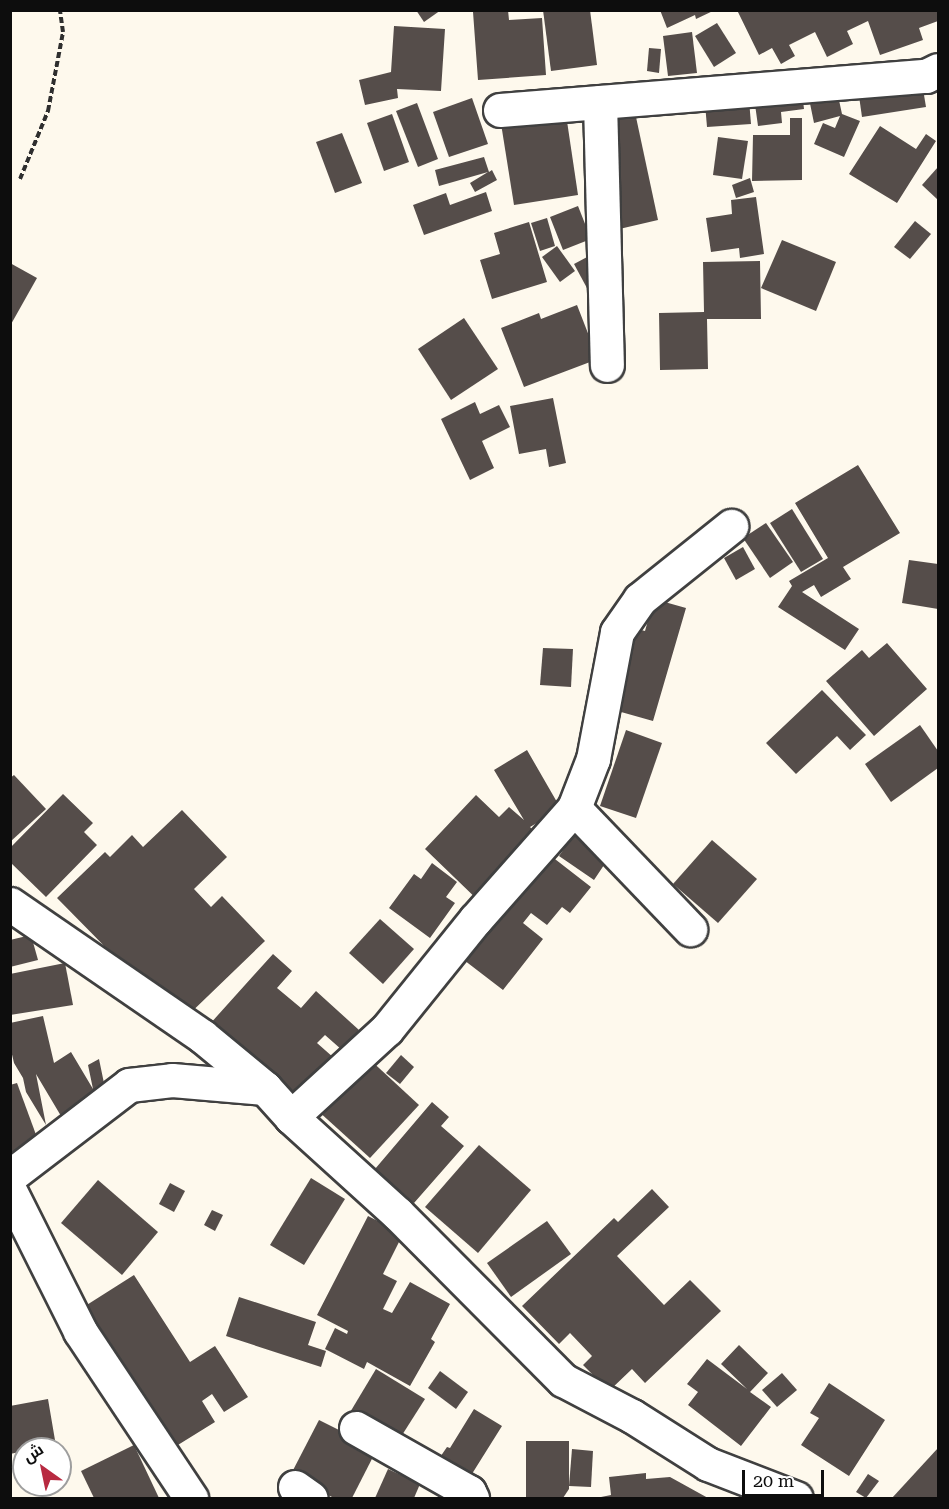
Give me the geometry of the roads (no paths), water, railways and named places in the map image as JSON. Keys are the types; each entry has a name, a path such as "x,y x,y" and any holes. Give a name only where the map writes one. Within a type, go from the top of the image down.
{"street":[{"path":"500,110 720,90 926,76 939,70"},
{"path":"600,102 607,365"},
{"path":"291,1117 387,1029 475,920 574,808 593,759 617,632 640,598 731,526"},
{"path":"574,808 690,928"},
{"path":"10,883 31,902 44,927"},
{"path":"10,904 202,1035 265,1088 291,1117 398,1214 563,1380 632,1416 708,1464 796,1498"},
{"path":"10,1176 129,1085 172,1080 265,1088"},
{"path":"10,1191 80,1331 191,1498"},
{"path":"356,1428 469,1492 472,1498"}]}
